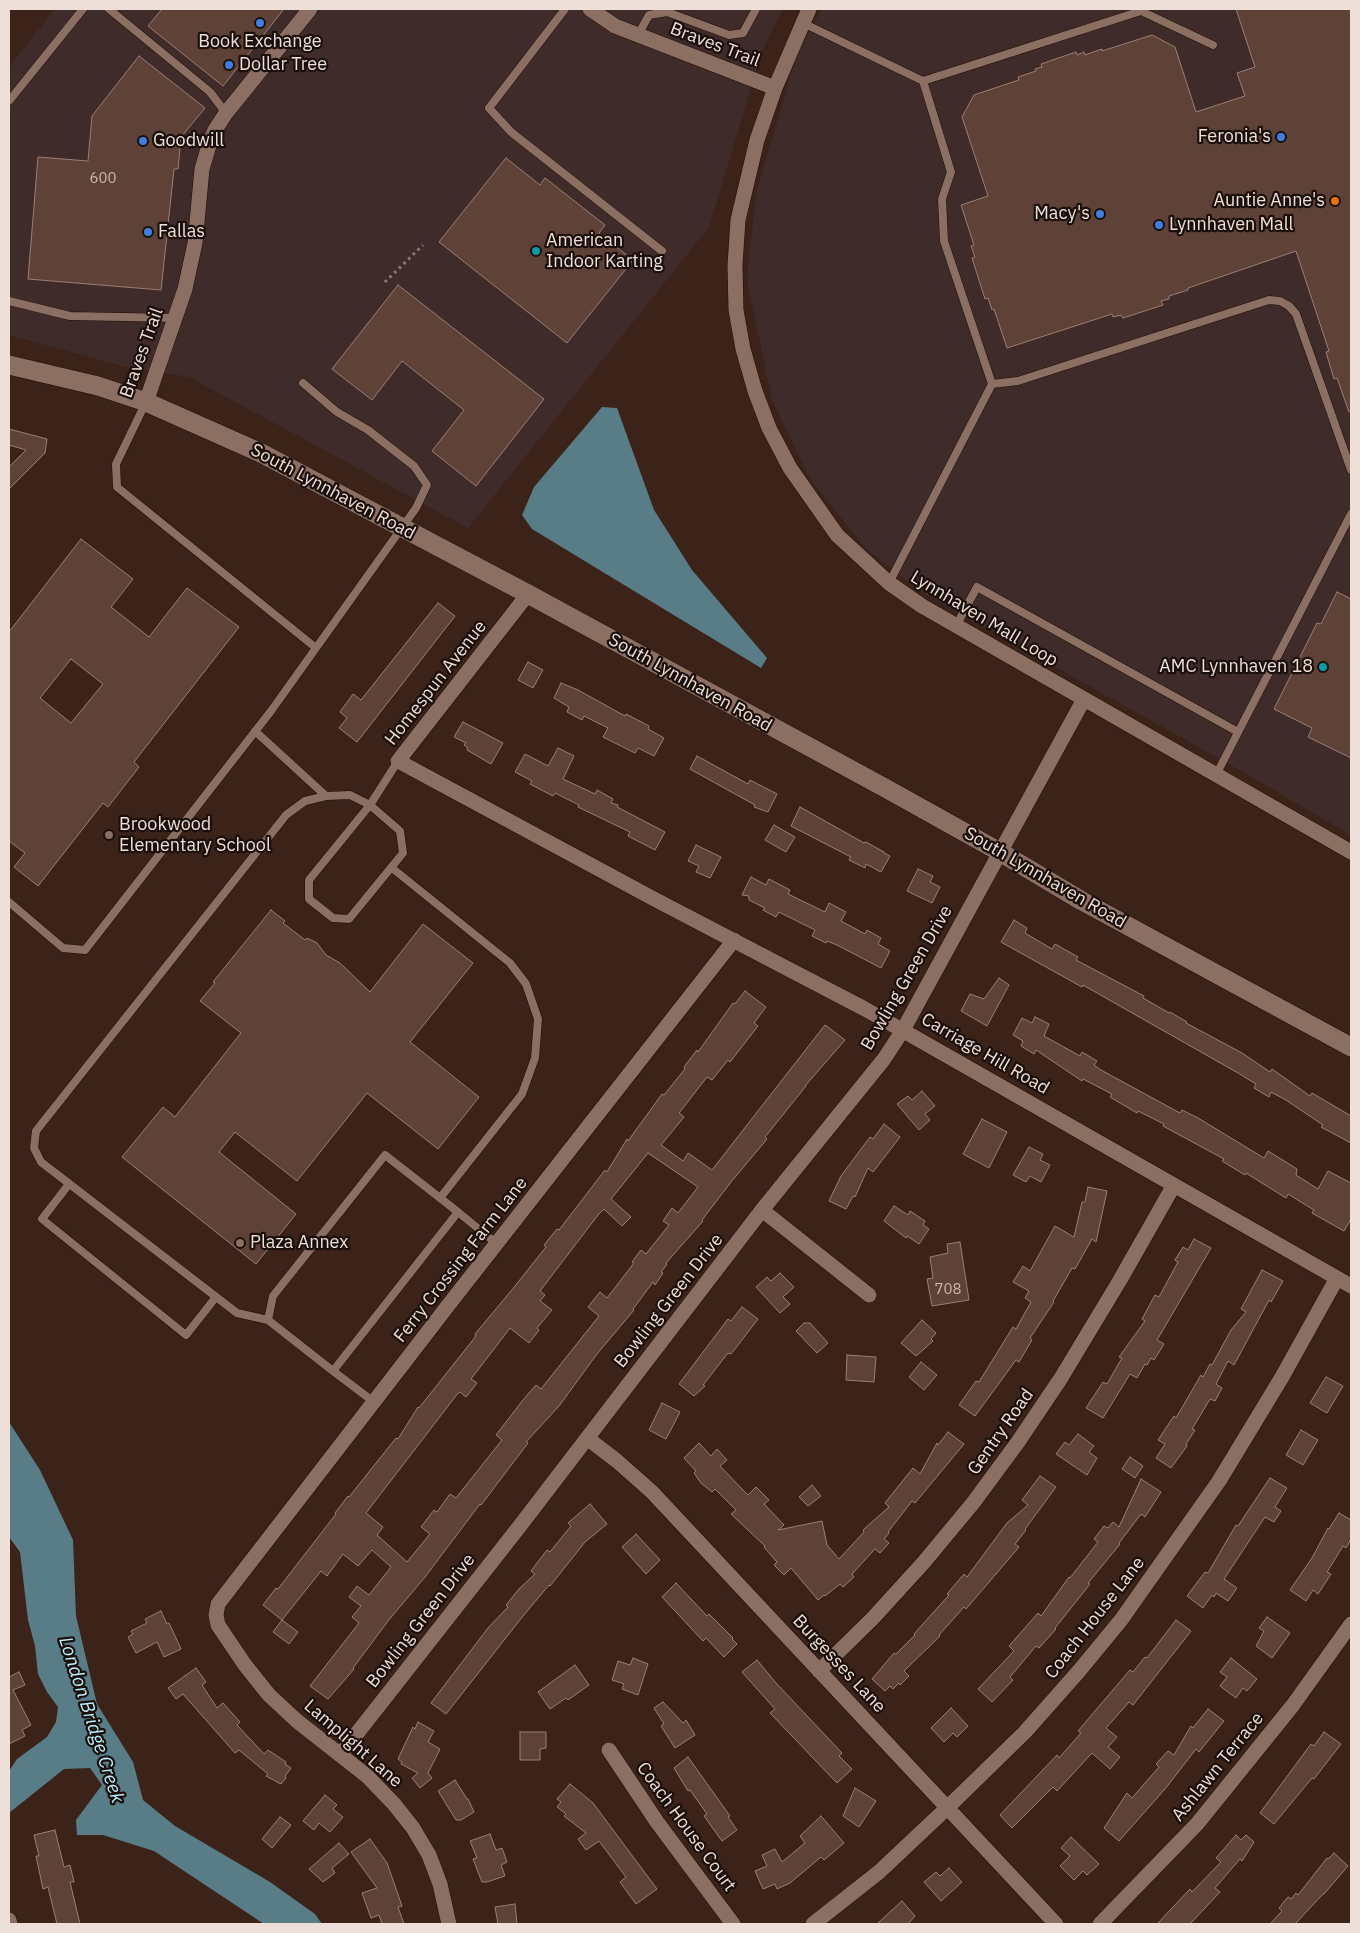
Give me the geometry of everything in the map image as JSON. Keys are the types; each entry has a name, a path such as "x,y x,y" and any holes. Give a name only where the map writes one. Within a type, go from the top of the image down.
{"street":[{"name":"Braves Trail","path":"146,402 185,289 195,243 202,169 215,130 226,113 310,9"},
{"name":"Braves Trail","path":"590,9 615,26 775,88"},
{"name":"Lynnhaven Mall Loop","path":"806,16 775,88 758,140 738,220 735,265 736,310 743,349 768,428 790,468 837,535 889,583 922,606 1351,852"},
{"name":"South Lynnhaven Road","path":"9,365 98,386 146,402 261,453 528,594 1000,852 1082,902 1351,1047"},
{"name":"Homespun Avenue","path":"528,594 398,761 567,852"},
{"name":"Bowling Green Drive","path":"340,1755 762,1210 884,1058 903,1030 1084,699"},
{"name":"Carriage Hill Road","path":"567,852 903,1030 1351,1286"},
{"name":"Ferry Crossing Farm Lane","path":"218,1604 734,940"},
{"name":"Gentry Road","path":"819,1671 873,1618 924,1562 973,1503 1018,1442 1061,1378 1174,1185"},
{"path":"762,1210 869,1295"},
{"name":"Coach House Lane","path":"813,1924 879,1872 947,1808 1025,1732 1079,1671 1126,1612 1219,1481 1282,1377 1337,1278"},
{"name":"Burgesses Lane","path":"587,1438 652,1492 1056,1924"},
{"name":"Lamplight Lane","path":"218,1604 216,1615 218,1625 245,1665 269,1694 297,1721 367,1776 394,1804 413,1828 429,1855 440,1884 449,1924"},
{"name":"Ashlawn Terrace","path":"1100,1924 1197,1824 1292,1705 1351,1624"},
{"name":"Coach House Court","path":"609,1750 657,1822 733,1924"},
{"path":"9,1920 10,1924"}],"lane":[{"path":"9,101 83,9"},
{"path":"109,9 210,92 226,113"},
{"path":"565,9 489,108 511,132 662,251"},
{"path":"638,35 649,15 667,12 729,35 743,33 756,9"},
{"path":"923,81 1140,10 1213,46"},
{"path":"806,16 923,81 952,172 942,199 944,241 992,384 889,583"},
{"path":"9,300 70,316 175,318"},
{"path":"992,384 1018,381 1269,300 1280,301 1289,306 1296,314 1351,470"},
{"path":"9,902 63,948 84,950 255,731 416,508 427,484 414,466 368,430 337,412 303,383"},
{"name":"Braves Trail","path":"146,402 116,464 117,487 316,648"},
{"path":"1216,775 1351,514"},
{"path":"956,626 977,587 1238,732"},
{"path":"255,731 326,796"},
{"path":"374,1402 268,1320 237,1313 41,1162 34,1148 36,1131 286,815 305,801 326,796 350,795 370,805 400,831 403,853 349,919 332,918 309,899 309,880 370,805 398,761"},
{"path":"392,868 510,963 526,984 538,1020 535,1058 522,1094 440,1198"},
{"path":"268,1320 273,1296 386,1155 497,1244"},
{"path":"69,1184 42,1219 186,1335 216,1297"},
{"path":"333,1371 458,1212"}],"path":[{"path":"384,282 423,245"}],"shaded area":[{"path":"55,9 783,9 763,49 709,227 468,528 189,377 126,367 9,335 9,67"},
{"name":"Lynnhaven Mall","path":"822,9 1351,9 1351,835 920,591 866,549 810,479 772,400 747,280 756,193 797,54"}],"water":[{"path":"602,407 617,408 654,510 692,570 767,658 761,668 532,529 522,515 534,487"},
{"name":"London Bridge Creek","path":"9,1422 40,1470 73,1540 76,1616 97,1704 133,1762 143,1800 175,1826 270,1882 315,1914 322,1924 264,1924 154,1851 103,1835 77,1835 76,1820 102,1785 90,1768 64,1769 9,1813 9,1771 17,1759 47,1737 56,1722 58,1707 47,1692 38,1674 35,1646 28,1620 20,1552 9,1537"}],"building":[{"path":"162,9 284,9 223,86 148,26"},
{"name":"Lynnhaven Mall","path":"1236,9 1351,9 1351,412 1349,412 1337,378 1334,379 1326,352 1329,351 1296,251 1188,288 1188,290 1169,296 1169,299 1161,301 1163,305 1123,318 1121,315 1113,317 1112,314 1007,348 994,309 992,310 988,298 985,299 972,258 975,257 971,246 974,245 961,205 988,196 962,117 974,95 1019,80 1018,77 1042,67 1041,64 1076,52 1077,55 1084,52 1085,55 1152,35 1175,47 1196,112 1245,96 1237,73 1255,67"},
{"path":"139,56 205,108 181,137 178,169 174,169 161,290 28,279 38,157 88,161 92,116"},
{"name":"American Indoor Karting","path":"506,158 540,185 545,178 605,225 599,233 633,260 567,343 439,242"},
{"path":"398,285 544,399 476,486 432,451 464,410 402,361 372,400 332,369"},
{"path":"9,429 47,439 45,453 9,489 9,467 26,450 9,445"},
{"path":"81,539 133,579 111,607 149,637 187,588 239,627 134,762 139,767 108,807 103,803 38,886 14,867 25,853 9,841 9,632","holes":["71,659 103,684 71,723 40,698"]},
{"name":"AMC Lynnhaven 18","path":"1337,592 1351,599 1351,758 1308,737 1312,728 1274,709 1317,623 1321,624"},
{"path":"438,603 455,616 357,742 339,728 347,718 340,712 353,694 361,700"},
{"path":"528,662 543,670 533,688 518,680"},
{"path":"561,683 578,690 625,716 626,714 649,726 648,729 664,738 654,756 638,748 635,753 603,737 608,728 584,716 582,720 567,712 569,707 554,698"},
{"path":"463,722 503,743 491,764 467,750 468,748 464,745 466,743 454,737"},
{"path":"558,748 574,756 563,779 595,794 597,790 613,799 611,803 618,805 617,807 665,832 655,850 628,836 630,832 578,807 579,805 555,793 553,796 530,784 532,781 515,772 525,754 548,766"},
{"path":"697,756 748,784 750,780 777,794 768,812 754,807 755,805 690,769"},
{"path":"800,807 890,856 881,872 866,864 865,868 849,860 851,857 791,826"},
{"path":"774,825 795,837 786,852 765,840"},
{"path":"696,845 721,857 710,878 696,872 699,866 688,861"},
{"path":"918,869 933,876 930,882 940,887 932,903 907,891"},
{"path":"751,877 766,885 769,879 790,890 788,894 825,912 829,903 846,912 841,921 865,934 867,930 881,938 878,944 890,951 881,968 837,945 827,941 826,943 812,936 815,930 779,912 776,917 763,910 765,908 749,900 749,896 742,895"},
{"path":"271,910 285,921 283,923 305,940 307,938 317,943 326,955 340,963 370,992 423,924 473,963 410,1042 479,1097 438,1149 367,1093 297,1181 235,1132 219,1152 296,1214 256,1264 122,1157 163,1107 175,1117 241,1033 200,1001"},
{"path":"1014,920 1027,928 1025,933 1052,949 1055,944 1078,957 1076,960 1144,996 1143,998 1242,1053 1270,1072 1272,1069 1310,1096 1312,1093 1351,1116 1351,1143 1321,1127 1323,1125 1286,1100 1271,1092 1269,1097 1254,1088 1256,1084 1238,1073 1083,985 1082,987 1001,942"},
{"path":"999,978 1009,985 987,1026 961,1011 970,994 984,999"},
{"path":"745,991 766,1007 754,1023 758,1026 730,1062 728,1060 712,1080 707,1077 679,1113 684,1117 661,1145 683,1161 688,1153 712,1170 825,1025 845,1040 805,1086 765,1137 767,1139 731,1182 703,1221 666,1263 661,1272 663,1273 655,1285 653,1282 634,1310 597,1354 559,1406 526,1442 528,1443 481,1505 388,1621 354,1669 328,1699 310,1686 359,1623 352,1617 361,1606 349,1597 357,1586 369,1595 391,1567 372,1550 358,1566 343,1554 327,1576 321,1571 282,1620 263,1605 276,1588 278,1589 348,1496 396,1438 398,1439 418,1407 546,1247 544,1245 557,1229 559,1230 605,1170 607,1172 627,1139 628,1141 662,1094 664,1095 685,1069 684,1067 697,1050 698,1052 733,1003 735,1004","holes":["648,1153 698,1187 678,1213 672,1208 663,1221 669,1225 646,1254 641,1250 632,1262 634,1263 607,1298 600,1292 588,1307 599,1316 541,1389 536,1385 523,1400 496,1435 502,1440 456,1498 450,1494 437,1512 434,1510 421,1527 430,1534 407,1562 377,1535 383,1527 366,1513 458,1393 460,1392 466,1397 477,1383 471,1379 510,1328 529,1343 539,1330 537,1328 552,1310 540,1301 545,1295 540,1291 598,1215 604,1209 622,1226 631,1217 611,1199"]},
{"path":"1035,1017 1049,1024 1044,1036 1080,1056 1082,1052 1097,1061 1094,1065 1101,1070 1180,1113 1182,1110 1198,1118 1264,1158 1268,1151 1297,1169 1296,1175 1318,1189 1328,1171 1351,1183 1351,1219 1344,1231 1312,1213 1314,1210 1288,1194 1286,1198 1246,1173 1245,1175 1222,1161 1224,1159 1163,1126 1164,1124 1138,1111 1137,1113 1110,1097 1112,1094 1083,1079 1082,1081 1036,1050 1034,1054 1021,1046 1023,1041 1013,1035 1022,1018 1032,1023"},
{"path":"922,1091 935,1106 925,1114 930,1120 919,1130 897,1104 908,1096 912,1100"},
{"path":"982,1119 1007,1132 989,1168 963,1154"},
{"path":"884,1124 900,1137 873,1172 868,1168 855,1197 853,1196 846,1209 829,1201 841,1176 870,1137 873,1139"},
{"path":"1029,1147 1043,1154 1040,1160 1050,1165 1041,1182 1030,1176 1026,1182 1013,1175"},
{"path":"1088,1187 1107,1191 1096,1242 1092,1239 1075,1269 1072,1268 1054,1302 1030,1338 1032,1340 1019,1362 1016,1360 975,1416 959,1405 976,1381 979,1382 1013,1327 1016,1329 1031,1302 1025,1298 1029,1291 1013,1282 1023,1266 1030,1271 1055,1226 1074,1237 1082,1202 1085,1202"},
{"path":"894,1206 908,1215 910,1211 925,1221 923,1225 929,1229 919,1244 907,1236 906,1238 884,1221"},
{"path":"1194,1239 1211,1248 1157,1340 1164,1344 1154,1360 1151,1358 1147,1365 1145,1364 1137,1378 1130,1374 1103,1418 1086,1408 1103,1382 1107,1384 1122,1358 1119,1357 1145,1321 1142,1319 1155,1295 1159,1297 1178,1262 1175,1260 1183,1247 1188,1250"},
{"path":"960,1242 969,1300 932,1306 927,1279 933,1278 930,1257 948,1253 947,1244"},
{"path":"1262,1270 1283,1281 1271,1302 1269,1300 1234,1365 1228,1361 1216,1384 1222,1388 1215,1401 1210,1399 1192,1429 1195,1430 1186,1444 1187,1446 1171,1468 1156,1458 1165,1444 1158,1440 1174,1416 1176,1418 1201,1375 1203,1377 1210,1364 1212,1365 1231,1330 1246,1312 1241,1309"},
{"path":"780,1273 794,1287 783,1297 790,1304 780,1313 756,1287 767,1277 771,1281"},
{"path":"742,1307 758,1319 731,1354 728,1353 703,1385 705,1386 694,1396 679,1384 728,1319 731,1321"},
{"path":"922,1320 936,1333 931,1339 933,1341 916,1356 901,1343"},
{"path":"804,1323 810,1323 828,1343 817,1353 796,1331"},
{"path":"847,1355 876,1357 874,1382 846,1380"},
{"path":"921,1362 937,1375 924,1390 909,1377"},
{"path":"1326,1377 1343,1386 1327,1413 1310,1403"},
{"path":"662,1403 680,1412 666,1439 649,1430"},
{"path":"1301,1430 1318,1440 1303,1465 1286,1455"},
{"path":"948,1432 964,1444 915,1503 912,1501 888,1532 884,1539 889,1543 880,1553 875,1549 852,1574 854,1577 843,1587 840,1584 818,1600 791,1568 784,1575 774,1565 777,1562 765,1546 731,1514 736,1510 715,1489 712,1492 701,1483 694,1473 696,1471 684,1458 699,1443 711,1456 717,1449 727,1460 720,1466 748,1495 756,1487 769,1500 764,1504 784,1525 778,1530 822,1521 827,1545 839,1559 864,1532 863,1530 889,1507 885,1503 913,1468 920,1474 937,1443 938,1445"},
{"path":"1078,1434 1094,1446 1089,1452 1097,1458 1087,1475 1056,1454 1065,1442 1069,1445"},
{"path":"1130,1457 1143,1466 1135,1478 1122,1469"},
{"path":"1040,1476 1056,1487 1015,1544 1019,1547 966,1609 964,1607 940,1636 904,1671 909,1676 900,1685 899,1683 893,1689 890,1686 885,1691 872,1679 894,1653 896,1654 915,1635 964,1574 967,1577 1007,1523 1028,1505 1022,1500"},
{"path":"1270,1478 1287,1488 1275,1507 1281,1511 1274,1522 1265,1517 1224,1579 1237,1588 1228,1601 1216,1593 1214,1597 1212,1595 1203,1608 1187,1596 1205,1572 1208,1573 1236,1525 1238,1526"},
{"path":"1141,1479 1161,1492 1145,1517 1141,1514 1120,1544 1088,1583 1090,1584 1056,1629 1039,1648 1036,1646 1010,1677 1013,1680 992,1702 978,1689 1014,1651 1009,1646 1038,1613 1041,1616 1069,1577 1098,1542 1094,1539 1104,1526 1108,1528 1113,1522 1119,1527"},
{"path":"812,1485 821,1496 808,1506 799,1497"},
{"path":"590,1504 607,1524 585,1542 523,1616 446,1714 431,1703 488,1628 508,1607 506,1605 535,1574 531,1571 547,1550 550,1552 571,1526 568,1523"},
{"path":"1339,1513 1351,1520 1351,1539 1346,1548 1343,1546 1327,1572 1331,1574 1318,1594 1313,1590 1306,1601 1290,1590"},
{"path":"636,1534 660,1560 646,1574 622,1547"},
{"path":"676,1583 737,1644 724,1657 706,1638 703,1641 662,1597"},
{"path":"161,1611 181,1649 164,1657 157,1642 136,1653 128,1637 133,1634 131,1631 147,1623 145,1619"},
{"path":"1267,1617 1290,1633 1272,1658 1256,1646 1264,1631 1259,1628"},
{"path":"282,1620 298,1632 289,1644 273,1632"},
{"path":"1176,1620 1191,1631 1133,1705 1129,1702 1106,1728 1117,1737 1108,1747 1120,1757 1110,1769 1092,1753 1057,1791 1053,1787 1012,1828 1000,1815 1057,1755 1059,1758 1081,1733 1078,1731 1130,1670 1133,1672 1145,1657 1147,1658"},
{"path":"633,1658 648,1664 638,1695 622,1689 624,1684 612,1680 618,1661 630,1665"},
{"path":"1231,1658 1257,1679 1247,1691 1243,1688 1236,1698 1220,1686 1227,1677 1220,1672"},
{"path":"757,1660 842,1753 839,1756 852,1769 837,1783 770,1713 775,1709 742,1672"},
{"path":"575,1665 589,1685 568,1700 566,1698 550,1709 538,1692"},
{"path":"196,1668 206,1682 202,1685 217,1708 223,1703 240,1722 237,1725 264,1754 268,1750 286,1762 285,1764 291,1768 281,1784 266,1776 268,1774 239,1750 235,1753 183,1694 176,1699 168,1688"},
{"path":"19,1672 25,1685 13,1690 31,1725 22,1730 25,1736 9,1744 9,1677"},
{"path":"663,1702 683,1723 686,1720 695,1735 675,1748 661,1726 664,1724 654,1708"},
{"path":"951,1708 968,1726 957,1737 953,1733 944,1742 931,1728"},
{"path":"1208,1709 1224,1721 1199,1752 1196,1749 1165,1789 1119,1841 1104,1828 1127,1793 1132,1798 1159,1767 1156,1764 1168,1751 1174,1755 1191,1726 1193,1728"},
{"path":"418,1722 434,1731 428,1742 440,1749 428,1773 432,1778 420,1788 412,1778 418,1773 401,1764 402,1762 398,1759 413,1727 415,1729"},
{"path":"520,1732 546,1732 546,1748 540,1749 540,1760 520,1760"},
{"path":"1324,1732 1341,1744 1314,1779 1312,1778 1274,1824 1260,1813 1311,1744 1314,1746"},
{"path":"688,1757 730,1816 728,1817 737,1830 722,1841 704,1816 707,1814 690,1790 688,1791 674,1768"},
{"path":"455,1780 474,1812 461,1820 456,1820 438,1791"},
{"path":"570,1784 593,1803 657,1889 636,1904 620,1882 626,1877 599,1841 586,1850 578,1839 586,1833 564,1816 566,1814 557,1807 561,1802 557,1799"},
{"path":"855,1788 876,1801 859,1827 843,1816"},
{"path":"325,1795 337,1805 333,1809 343,1817 330,1832 319,1823 314,1830 303,1821"},
{"path":"821,1816 844,1843 824,1860 821,1857 790,1883 777,1889 775,1884 763,1889 755,1871 767,1866 762,1855 775,1849 782,1862 805,1843 800,1836"},
{"path":"280,1817 291,1825 272,1848 262,1839"},
{"path":"55,1830 64,1867 70,1865 74,1882 70,1882 80,1924 57,1924 48,1887 43,1889 34,1835"},
{"path":"490,1834 496,1850 502,1848 507,1862 501,1865 505,1876 482,1882 473,1859 477,1858 470,1841"},
{"path":"1236,1835 1241,1840 1246,1835 1254,1842 1242,1861 1240,1859 1215,1888 1220,1892 1190,1924 1157,1924 1190,1889 1192,1892 1221,1862 1216,1858"},
{"path":"1071,1837 1099,1864 1087,1875 1083,1871 1074,1880 1060,1866 1070,1856 1061,1848"},
{"path":"370,1839 387,1863 402,1906 398,1907 404,1924 382,1924 379,1915 371,1918 362,1893 377,1888 351,1852"},
{"path":"339,1843 349,1854 332,1868 335,1873 323,1882 309,1869"},
{"path":"1334,1853 1348,1866 1324,1894 1295,1924 1270,1924 1282,1911 1279,1908 1288,1897 1291,1899 1296,1893 1298,1895 1327,1858"},
{"path":"949,1868 962,1882 941,1901 924,1882 936,1872 940,1876"},
{"path":"902,1901 915,1916 908,1924 877,1924"},
{"path":"515,1904 517,1924 498,1924 495,1907"}],"place":[{"name":"Book Exchange","path":"260,23"},
{"name":"Dollar Tree","path":"229,65"},
{"name":"Feronia's","path":"1281,137"},
{"name":"Goodwill","path":"143,141"},
{"name":"Auntie Anne's","path":"1335,201"},
{"name":"Macy's","path":"1100,214"},
{"name":"Lynnhaven Mall","path":"1159,225"},
{"name":"Fallas","path":"148,232"},
{"name":"American Indoor Karting","path":"536,251"},
{"name":"AMC Lynnhaven 18","path":"1323,667"},
{"name":"Brookwood Elementary School","path":"109,835"},
{"name":"Plaza Annex","path":"240,1243"}]}
